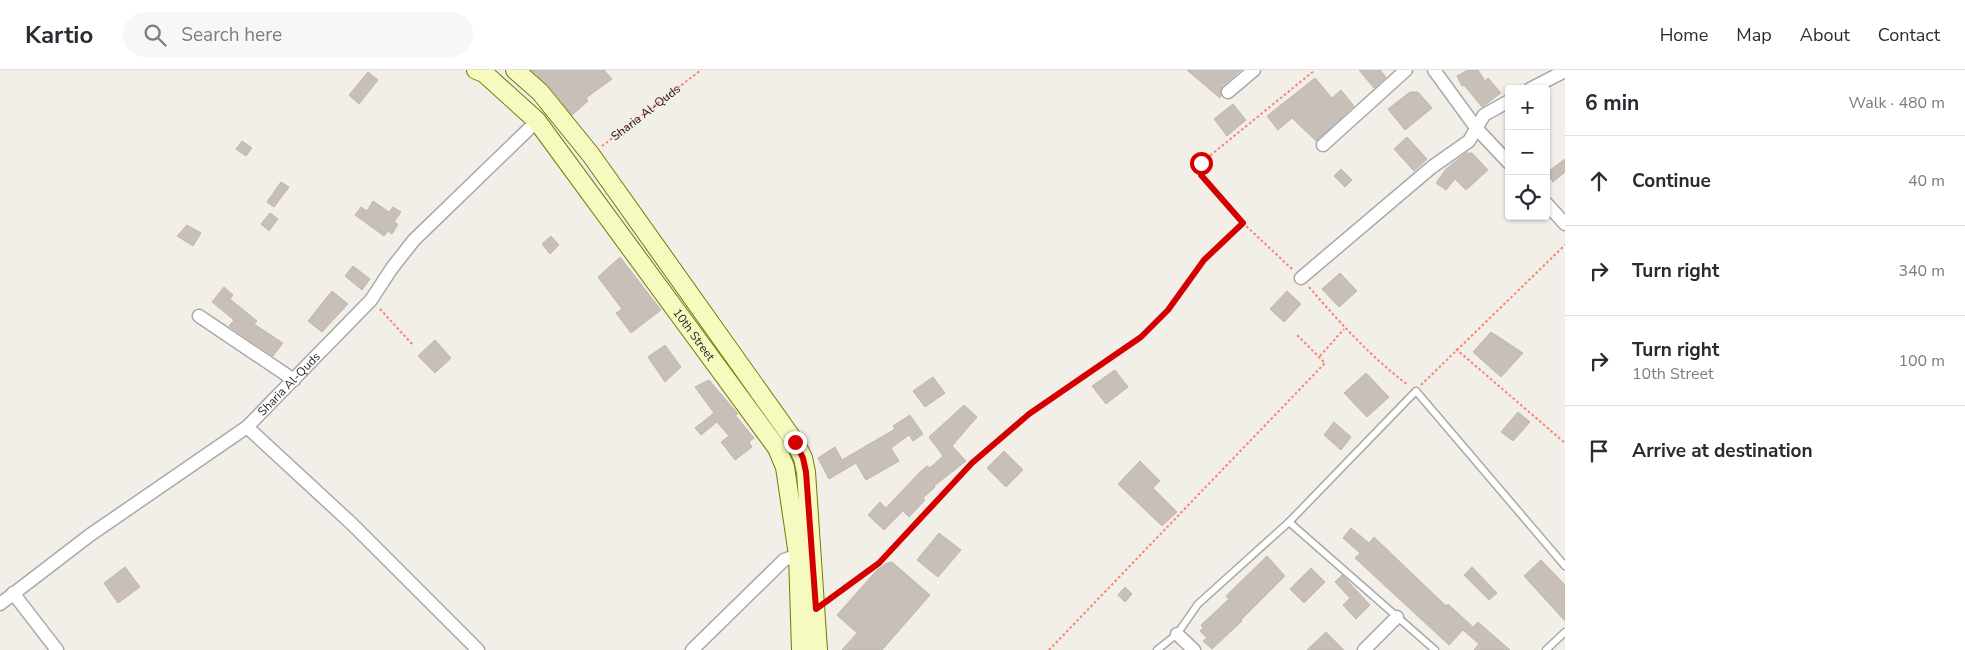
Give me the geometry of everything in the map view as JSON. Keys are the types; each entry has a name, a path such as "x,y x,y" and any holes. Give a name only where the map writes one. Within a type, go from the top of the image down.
{"main road":[{"name":"10th Street","path":"476,70 484,73 537,121 778,448 785,467 798,555 800,650"},
{"name":"10th Street","path":"516,70 540,92 591,155 795,442 803,458 806,472 818,650"}],"street":[{"path":"1228,92 1254,70"},
{"path":"1323,145 1406,70"},
{"path":"1434,70 1477,128 1505,159"},
{"path":"1538,85 1565,71"},
{"path":"1301,278 1432,167 1469,141 1484,115 1505,103"},
{"name":"Sharia Al-Quds","path":"0,604 90,535 247,427 371,300 392,268 414,240 537,121"},
{"path":"1550,208 1565,224"},
{"path":"199,316 294,380"},
{"path":"247,427 352,524 478,650"},
{"path":"692,650 784,560 798,555"},
{"path":"13,594 57,650"},
{"path":"1364,650 1397,617"},
{"path":"1177,634 1194,650"}],"lane":[{"path":"1157,650 1177,634 1198,604 1289,522 1416,391 1565,566"},
{"path":"1289,522 1435,650"},
{"path":"1546,650 1565,632"}],"path":[{"name":"Sharia Al-Quds","path":"591,155 701,70"},
{"path":"1315,70 1201,163 1201,175 1243,223 1301,278 1344,328 1382,365 1416,391 1456,349 1565,245"},
{"path":"816,609 879,563 972,463 1029,414 1141,337 1168,310 1204,260 1243,223"},
{"path":"371,300 412,344"},
{"path":"1320,356 1344,328"},
{"path":"1049,650 1326,363 1296,334"},
{"path":"1456,349 1565,443"}],"building":[{"path":"531,70 604,70 612,79 586,98 588,101 572,115 548,85"},
{"path":"1187,70 1241,70 1222,86 1220,98"},
{"path":"1359,70 1380,70 1386,77 1374,88"},
{"path":"1468,70 1478,70 1485,81 1488,78 1501,93 1482,107 1464,85 1462,86 1457,76"},
{"path":"368,72 378,80 359,104 349,95"},
{"path":"1315,78 1332,98 1341,90 1354,106 1316,141 1292,118 1278,130 1267,116"},
{"path":"1410,92 1418,92 1432,108 1405,130 1388,109"},
{"path":"1233,104 1246,120 1227,136 1214,119"},
{"path":"1407,137 1427,159 1414,171 1394,149"},
{"path":"242,141 252,148 246,156 236,149"},
{"path":"1466,153 1472,153 1488,170 1466,190 1455,179 1446,190 1436,183 1446,169"},
{"path":"1565,159 1565,172 1553,182 1550,178 1550,170"},
{"path":"1341,169 1352,180 1345,187 1334,176"},
{"path":"281,182 289,187 274,207 267,202"},
{"path":"373,201 389,212 393,207 401,212 394,222 398,224 392,234 388,231 384,236 355,215 361,207 367,211"},
{"path":"270,213 278,219 269,231 261,224"},
{"path":"187,225 201,233 193,246 177,236"},
{"path":"551,236 559,245 550,254 542,244"},
{"path":"620,257 661,310 631,333 616,313 622,309 598,277"},
{"path":"353,266 370,279 362,290 345,276"},
{"path":"1340,273 1357,291 1339,307 1322,289"},
{"path":"224,287 233,295 230,299 257,321 254,324 283,343 273,356 229,326 234,320 212,302"},
{"path":"332,291 348,304 322,332 308,321"},
{"path":"1287,291 1301,304 1284,322 1270,309"},
{"path":"1491,332 1523,353 1501,377 1473,352"},
{"path":"435,340 451,358 435,373 418,356"},
{"path":"665,345 681,367 665,382 648,357"},
{"path":"1115,370 1128,387 1106,404 1092,386"},
{"path":"1366,373 1389,397 1367,417 1344,393"},
{"path":"933,377 945,393 925,407 913,391"},
{"path":"709,380 738,414 735,415 754,438 749,442 752,447 735,460 721,442 729,436 717,422 701,435 695,428 714,413 695,387"},
{"path":"964,405 977,417 952,446 966,461 934,486 923,498 925,500 909,517 903,511 884,530 868,515 880,502 886,508 919,473 927,466 930,468 943,456 929,437"},
{"path":"1518,412 1530,422 1513,441 1501,432"},
{"path":"910,415 923,434 913,441 909,435 891,448 899,461 866,480 856,463 829,479 818,458 835,447 842,460 895,429 893,426"},
{"path":"1334,422 1351,437 1341,450 1324,435"},
{"path":"1004,451 1023,470 1006,487 987,468"},
{"path":"1140,461 1160,481 1153,488 1177,512 1162,526 1118,484"},
{"path":"1351,528 1369,543 1374,537 1446,606 1448,604 1473,627 1478,622 1510,650 1474,650 1479,644 1463,630 1449,645 1355,558 1360,553 1343,538"},
{"path":"939,533 961,550 938,577 917,560"},
{"path":"1267,556 1285,576 1212,649 1203,641 1207,638 1200,631 1203,628 1201,625 1229,599 1226,596"},
{"path":"1541,560 1565,585 1565,621 1524,576"},
{"path":"892,562 930,595 882,650 842,650 857,633 837,615 877,570"},
{"path":"125,567 140,587 118,603 104,583"},
{"path":"1472,567 1497,593 1489,600 1464,575"},
{"path":"1311,568 1325,582 1304,603 1290,589"},
{"path":"1342,575 1370,605 1356,619 1343,605 1350,598 1335,582"},
{"path":"1125,587 1132,594 1125,602 1118,595"},
{"path":"1326,632 1344,650 1307,650"}],"route":[{"path":"795,442 803,458 806,472 816,609 879,563 972,463 1029,414 1102,366 1141,337 1168,310 1204,260 1243,223 1201,175 1201,163"}]}
